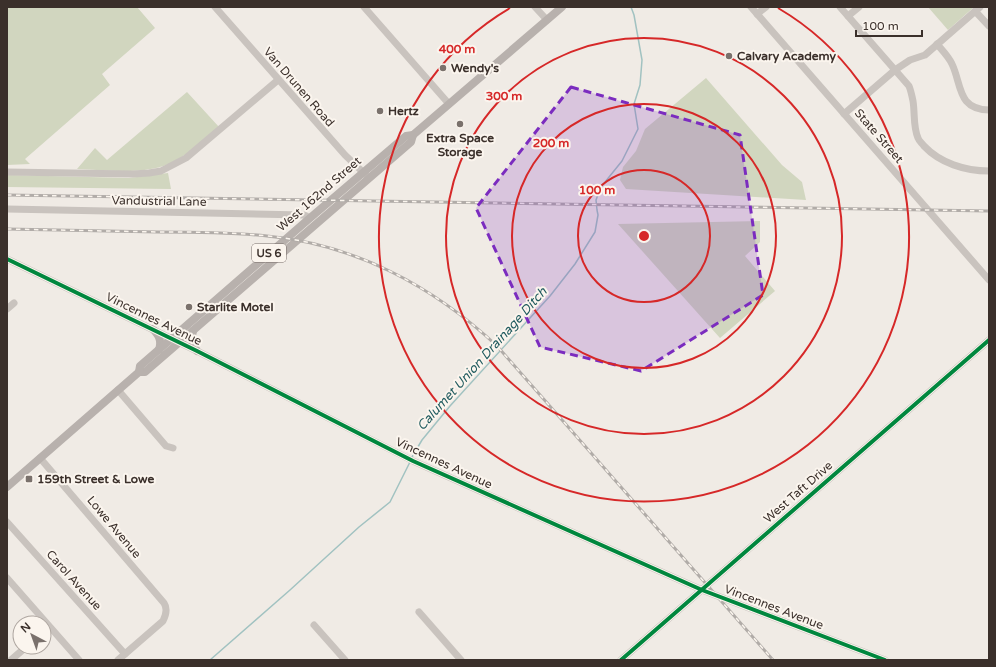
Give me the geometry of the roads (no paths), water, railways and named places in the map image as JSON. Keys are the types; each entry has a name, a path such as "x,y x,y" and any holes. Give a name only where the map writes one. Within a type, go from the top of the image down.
{"main road":[{"name":"West 162nd Street","path":"171,339 362,173 406,136 413,135 562,7"},
{"name":"West 162nd Street","path":"179,343 411,142 413,135"},
{"path":"310,218 317,224"},
{"path":"153,330 160,338 159,350"},
{"path":"193,331 191,341 197,351"},
{"name":"US 6","path":"7,487 139,372 140,366 171,339"},
{"name":"US 6","path":"139,372 145,372 179,343"}],"street":[{"name":"Van Drunen Road","path":"215,7 278,80 362,173 369,178"},
{"path":"364,7 449,104"},
{"path":"535,7 546,20"},
{"name":"State Street","path":"751,7 989,280"},
{"path":"757,14 766,7"},
{"path":"840,7 910,86 918,139 928,150 945,162 961,168 989,171"},
{"path":"848,16 859,7"},
{"path":"844,114 895,70 910,60 925,54 977,9 989,26"},
{"path":"937,44 952,63 958,86 966,102 979,110 989,110"},
{"path":"7,172 133,174 161,171 186,158 278,80"},
{"name":"Vandustrial Lane","path":"7,209 304,215 310,218"},
{"name":"Vincennes Avenue","path":"7,259 197,351 410,460 702,590 884,660"},
{"path":"7,309 14,303"},
{"name":"West Taft Drive","path":"621,660 989,340"},
{"path":"118,390 166,446 173,448"},
{"name":"Lowe Avenue","path":"40,458 166,607 166,613 163,621 125,654"},
{"name":"Carol Avenue","path":"7,522 125,654"},
{"path":"7,578 36,615"},
{"path":"419,612 461,660"},
{"path":"314,625 345,660"},
{"path":"52,634 79,660"},
{"path":"118,660 125,654"}],"waterway":[{"name":"Calumet Union Drainage Ditch","path":"412,457 422,440 450,406 550,296 575,264 595,232 598,215 596,200 601,187 622,161 638,129 634,104 640,85 642,60 634,15 631,7"},
{"name":"Calumet Union Drainage Ditch","path":"210,660 359,527 390,502 410,462"}],"railway":[{"path":"7,195 989,211"},
{"path":"7,229 212,232 267,236 331,248 361,258 419,287 472,324 497,346 773,660"}],"place":[{"name":"Calvary Academy","path":"729,56"},
{"name":"Wendy's","path":"443,68"},
{"name":"Hertz","path":"380,111"},
{"name":"Extra Space Storage","path":"460,124"},
{"name":"Starlite Motel","path":"189,307"},
{"name":"159th Street & Lowe","path":"29,479"}]}
